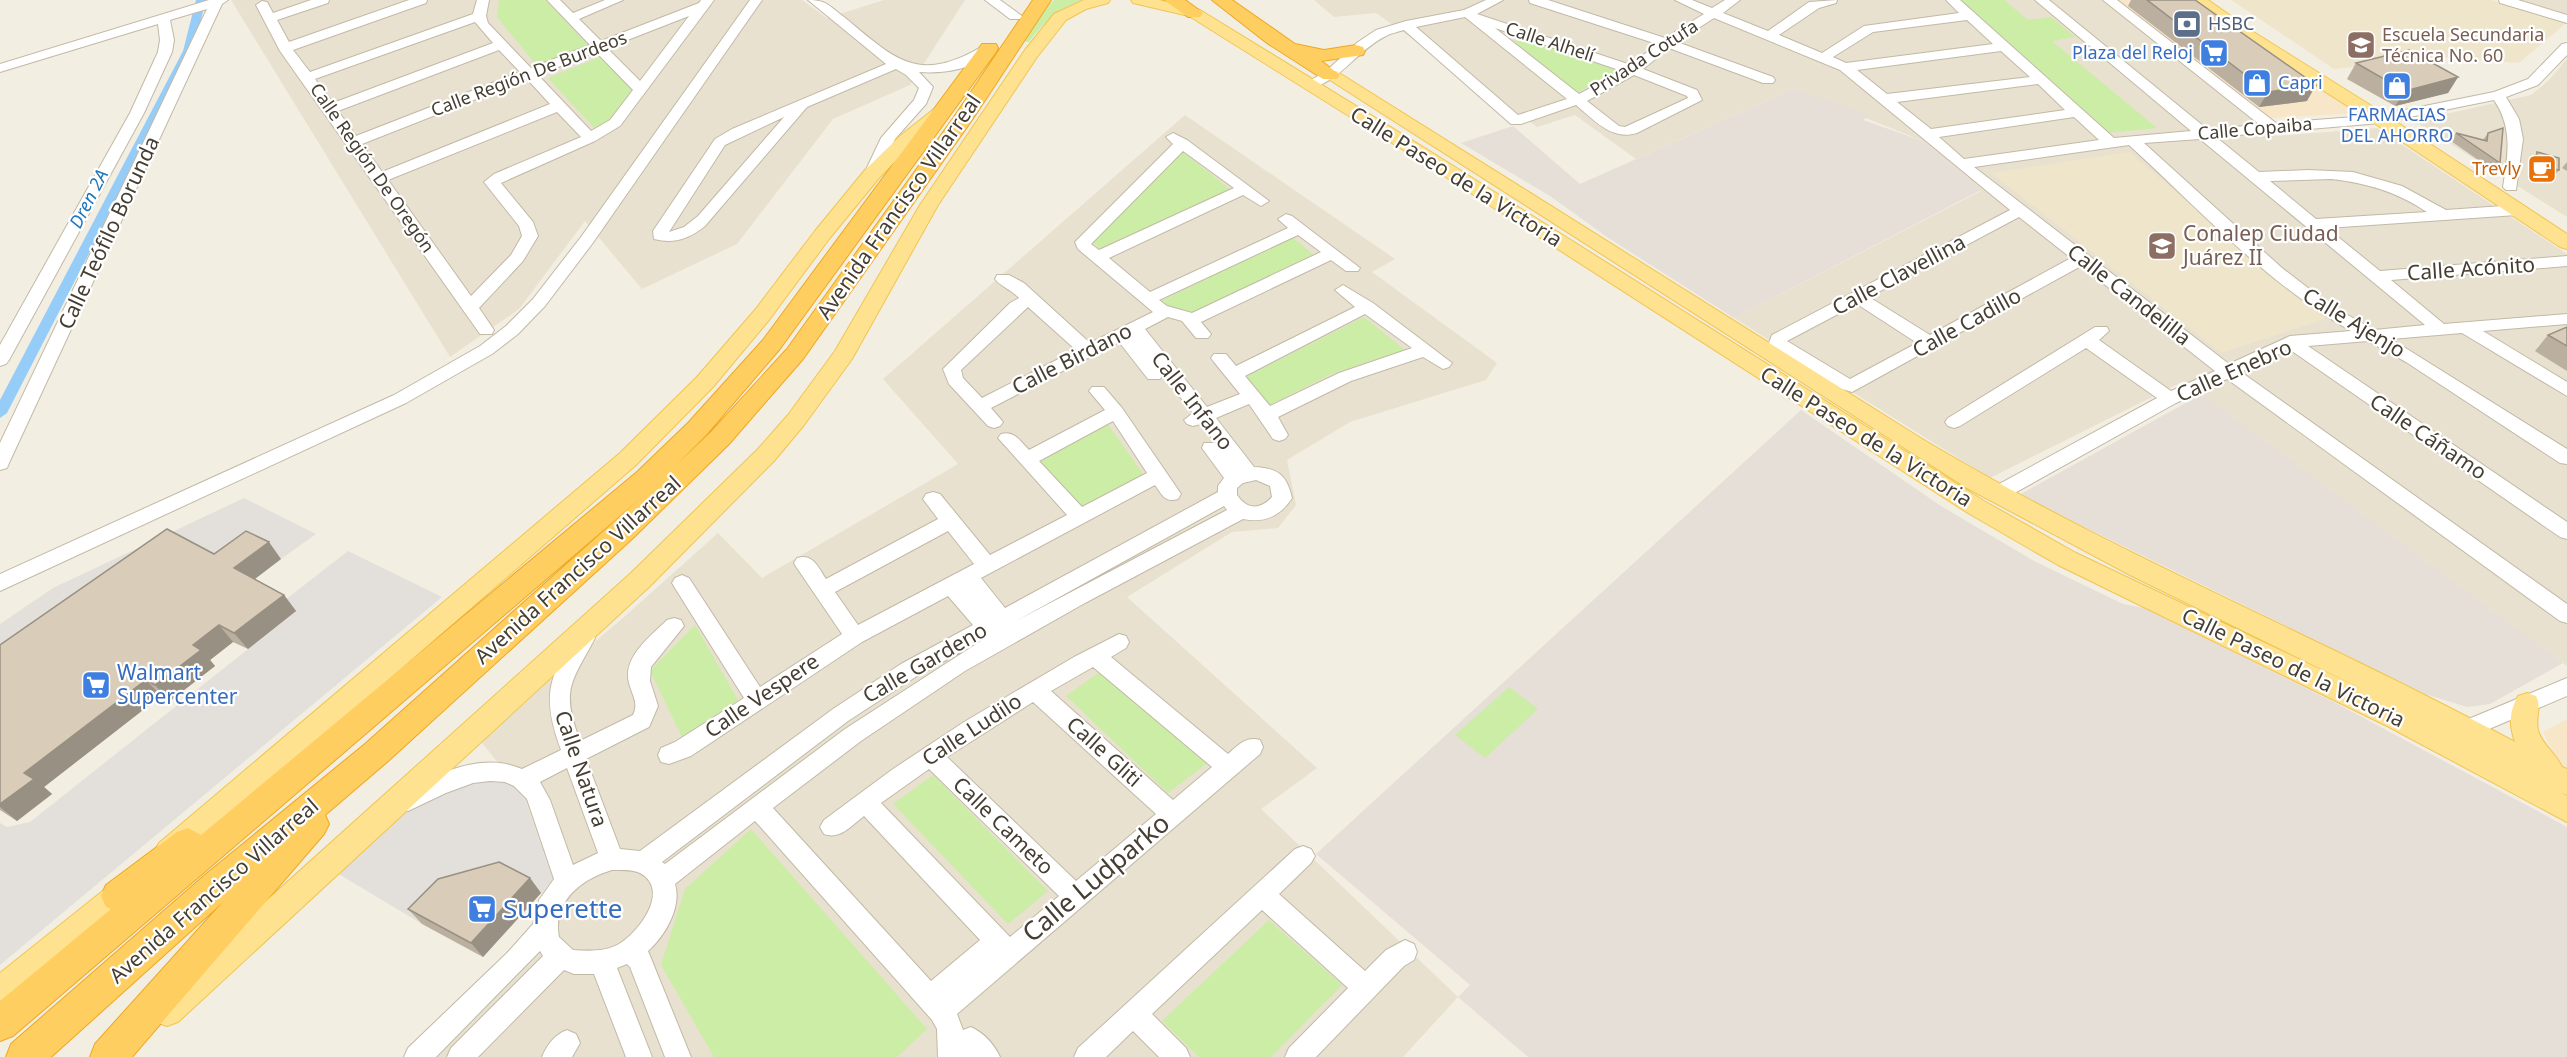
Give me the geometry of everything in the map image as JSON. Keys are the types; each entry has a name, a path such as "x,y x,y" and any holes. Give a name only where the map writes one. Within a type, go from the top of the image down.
{"highway":[{"name":"Avenida Francisco Villarreal","path":"24,1057 217,886 376,753 623,531 720,438 795,354 951,116 988,49 1026,0"},
{"name":"Avenida Francisco Villarreal","path":"0,1024 645,479 703,422 771,345 1042,0"},
{"path":"1173,0 1194,13"},
{"path":"1221,0 1274,39 1330,75"},
{"path":"1274,39 1316,55 1356,51"},
{"path":"951,116 954,166"},
{"path":"118,897 380,694 415,673"},
{"path":"108,1057 376,753"}],"main road":[{"path":"116,1057 600,618 732,491 796,420 844,354 954,166 1030,54 1060,17 1080,6 1102,0"},
{"name":"Calle Paseo de la Victoria","path":"1138,0 1194,13 1430,159 1898,457 2067,559 2388,714 2567,810"},
{"path":"2198,0 2246,34 2511,187 2567,223"},
{"path":"2224,0 2517,210 2567,243"},
{"path":"2246,34 2265,31"},
{"name":"Calle Paseo de la Victoria","path":"1330,75 1911,443 1996,494 2103,550 2467,729 2564,782"},
{"path":"0,992 118,897 628,459 705,382 762,315 822,235 872,174 906,140 951,116"},
{"path":"2527,705 2521,716 2527,736 2543,763 2564,782"}],"street":[{"name":"Calle Región De Oregón","path":"323,0 265,12 285,48 308,77 486,330"},
{"path":"285,48 421,0"},
{"path":"483,0 479,16 483,24 590,138"},
{"path":"553,0 640,89"},
{"path":"570,18 617,0"},
{"path":"0,583 400,399 461,367 495,343 531,311 575,257 756,0"},
{"path":"817,0 883,56 922,81 926,87 925,94 888,138 872,174"},
{"path":"991,0 1015,16"},
{"path":"1309,85 1330,75 1356,51 1381,33 1406,25 1471,15 1497,0"},
{"path":"1535,0 1667,43 1768,80"},
{"name":"Calle Candelilla","path":"1681,0 1845,67 1928,134 1961,164 2227,371 2567,615"},
{"name":"Privada Cotufa","path":"1406,25 1516,121 1578,100 1633,70 1667,43 1734,0"},
{"path":"1770,35 1814,5 1831,0"},
{"path":"1952,0 2111,143"},
{"path":"2041,0 2440,329"},
{"path":"2109,0 2272,127"},
{"path":"2505,0 2567,20"},
{"path":"0,68 214,2"},
{"name":"Calle Teófilo Borunda","path":"0,463 214,2"},
{"path":"471,306 517,258 530,236 527,225 492,182 590,138 615,123 705,3"},
{"name":"Calle Región De Burdeos","path":"354,142 705,3"},
{"path":"1471,15 1578,100"},
{"name":"Calle Alhelí","path":"1471,15 1633,70 1695,96 1691,104 1626,132 1614,129 1578,100"},
{"name":"Calle Teófilo Borunda","path":"0,360 137,113 165,52 169,16"},
{"path":"308,77 479,16"},
{"path":"1824,57 1869,29 1970,16"},
{"path":"1504,42 1508,37 1522,33"},
{"path":"330,109 501,45"},
{"path":"1845,67 2003,47"},
{"name":"Calle Copaiba","path":"1961,164 2132,140 2388,117 2498,94 2533,82 2567,47"},
{"path":"801,106 704,219 676,236 667,238 660,236 661,231 720,142 737,132 899,65 951,68 969,61 988,49"},
{"path":"1882,99 2040,80"},
{"path":"2498,94 2511,113 2515,127 2516,144 2511,187"},
{"path":"379,178 559,106"},
{"path":"1928,134 2078,112"},
{"path":"1261,201 1177,139 1085,238 1084,246 1165,312 1184,315 1196,327 1332,253"},
{"name":"Calle Ajenjo","path":"2132,140 2306,296 2346,323 2412,358 2567,458"},
{"path":"2256,177 2319,173 2342,174 2397,189 2417,197 2443,214"},
{"path":"1098,257 1245,189"},
{"name":"Calle Clavellina","path":"1852,386 1839,382 1781,346 1778,339 2021,210"},
{"path":"2313,224 2517,210"},
{"path":"1148,299 1292,224 1352,268"},
{"name":"Calle Cadillo","path":"1852,386 2081,259"},
{"name":"Calle Acónito","path":"2376,276 2567,261"},
{"path":"1003,279 1018,286 1029,299 1088,351"},
{"path":"1344,290 1443,363"},
{"path":"1857,297 1930,344"},
{"path":"994,422 955,380 952,369 1016,307 1029,299"},
{"path":"1234,374 1367,307"},
{"name":"Calle Birdano","path":"979,407 1165,312"},
{"name":"Calle Enebro","path":"1996,494 2170,399 2290,342 2567,319"},
{"path":"2464,327 2567,390"},
{"name":"Calle Infano","path":"1129,330 1196,418 1238,490"},
{"path":"1954,422 2094,335 2170,399"},
{"name":"Calle Cáñamo","path":"2290,342 2567,532"},
{"path":"1268,415 1301,396 1350,373 1426,350"},
{"path":"1220,358 1268,415 1270,423 1279,435"},
{"path":"1098,391 1116,412 1171,494"},
{"path":"1196,418 1252,396"},
{"path":"1027,459 1116,412"},
{"path":"1007,438 1079,516"},
{"name":"Calle Vespere","path":"669,755 683,749 855,636 1158,475"},
{"name":"Calle Gardeno","path":"663,879 844,741 920,690 1001,630 1238,490"},
{"path":"933,499 986,565"},
{"path":"822,590 951,521"},
{"path":"804,563 855,636"},
{"path":"958,580 1001,630"},
{"path":"682,583 756,699"},
{"name":"Calle Natura","path":"600,618 564,669 559,686 558,705 563,726 612,859"},
{"path":"524,779 641,721 647,713 648,706 640,685 638,674 640,666 645,656 674,626"},
{"name":"Calle Gardeno","path":"644,862 826,724 909,670 1001,630"},
{"name":"Calle Ludilo","path":"832,827 931,756 1035,690 1119,642"},
{"path":"1095,656 1228,767"},
{"path":"2445,744 2467,729 2567,687"},
{"name":"Calle Gliti","path":"1035,690 1172,814"},
{"name":"Calle Ludparko","path":"935,1004 1003,946 1075,896 1252,747"},
{"name":"Calle Cameto","path":"931,756 1075,896"},
{"path":"380,818 434,786 464,776 486,772 507,773 524,779 536,793 567,882"},
{"path":"865,802 1003,946"},
{"path":"757,807 935,1004 950,1027 960,1051"},
{"path":"1087,1057 1303,856"},
{"path":"612,859 634,859 644,862 652,866 663,879 666,897 661,916 648,935 629,951 602,962 580,963 561,957 549,945 545,919 553,900 567,882 588,867 612,859"},
{"path":"1262,894 1366,988"},
{"path":"417,1057 516,961 545,928"},
{"path":"629,951 639,959 678,1057"},
{"path":"1298,1057 1395,958 1405,952"},
{"path":"460,1057 535,980 561,957"},
{"path":"602,962 639,1057"},
{"path":"1134,1014 1177,1057"}],"shaded area":[{"path":"231,0 802,0 827,18 884,0 965,0 910,85 833,119 737,244 642,289 585,221 519,309 450,357"},
{"path":"1314,0 2102,0 2277,136 2377,128 2567,254 2567,666 2184,381 1990,478 1734,318 1981,191 1923,141 1794,89 1636,159 1575,115 1537,127 1376,13 1334,17"},
{"path":"2102,0 2192,0 2212,18 2359,113 2255,119"},
{"path":"2231,0 2492,0 2566,23 2519,63 2440,57 2334,69"},
{"path":"2517,0 2567,0 2567,15"},
{"path":"2567,59 2567,217 2414,121 2531,95 2548,81"},
{"path":"1794,89 1870,115 1863,120 1923,141 1981,190 1734,318 1607,237 1550,196 1461,143 1513,126 1580,184"},
{"path":"1185,115 1395,259 1372,272 1497,363 1486,380 1350,422 1287,460 1296,505 1278,528 1232,532 1127,597 1317,768 1261,809 1458,997 1403,1057 407,1057 532,935 546,906 553,879 523,794 479,739 623,618 718,533 762,578 958,464 883,379"},
{"name":"Conalep Ciudad Juárez II","path":"2129,152 2326,319 2221,353 1991,173"},
{"path":"2202,394 2563,663 2490,704 2467,707 2425,694 2019,495"},
{"path":"1801,410 1941,506 2034,561 2123,604 2144,608 2332,701 2567,827 2567,1057 1528,1057 1458,997 1470,985 1316,854"},
{"path":"244,498 316,534 281,559 259,547 0,665 0,624 53,588"},
{"path":"348,551 442,597 0,965 0,823 7,827 30,822 296,611 281,603"},
{"path":"2567,719 2567,773 2560,769 2543,732"},
{"path":"489,778 506,782 518,788 523,794 553,879 542,893 510,877 422,924 337,873 404,810 433,791"}],"green space":[{"path":"499,0 545,0 594,51 542,72 497,17"},
{"path":"1054,0 1082,0 1052,17 1029,42 1022,41 1040,13"},
{"path":"1957,0 2004,0 2028,20 2051,17 2075,37 2052,41 2157,128 2108,133"},
{"path":"1525,37 1618,71 1576,93 1516,43 1515,39"},
{"path":"600,57 638,94 600,134 548,78"},
{"path":"1182,151 1232,191 1102,251 1091,240"},
{"path":"1292,237 1316,257 1192,315 1159,302"},
{"path":"1364,317 1405,350 1331,374 1270,405 1243,378"},
{"path":"1107,423 1145,477 1081,508 1038,460"},
{"path":"695,625 738,700 682,737 650,671"},
{"path":"1104,669 1207,763 1168,793 1066,696"},
{"path":"1509,687 1538,709 1485,758 1455,735"},
{"path":"933,775 1048,891 1008,924 893,804"},
{"path":"751,829 927,1029 897,1057 714,1057 661,965 685,889"},
{"path":"1269,920 1342,985 1271,1057 1199,1057 1162,1021"}],"building":[{"path":"2147,0 2195,0 2316,85 2268,92"},
{"path":"2409,50 2458,77 2405,91 2356,63"},
{"path":"2503,128 2500,163 2456,133 2487,141 2488,133"},
{"path":"2537,152 2559,158 2559,170 2536,165"},
{"path":"2567,327 2567,346 2548,335"},
{"name":"Walmart Supercenter","path":"167,529 214,554 246,531 269,542 234,568 284,595 234,633 219,625 193,645 201,650 155,685 146,680 24,773 34,779 0,804 0,645"},
{"path":"499,862 530,878 471,943 408,909 438,879"}],"waterway":[{"name":"Dren 2A","path":"0,413 188,51 201,0"}],"place":[{"name":"HSBC","path":"2187,24"},
{"name":"Escuela Secundaria Técnica No. 60","path":"2361,45"},
{"name":"Plaza del Reloj","path":"2214,53"},
{"name":"Capri","path":"2257,83"},
{"name":"FARMACIAS DEL AHORRO","path":"2397,86"},
{"name":"Trevly","path":"2542,169"},
{"name":"Conalep Ciudad Juárez II","path":"2162,246"},
{"name":"Walmart Supercenter","path":"96,685"},
{"name":"Superette","path":"482,909"}]}
